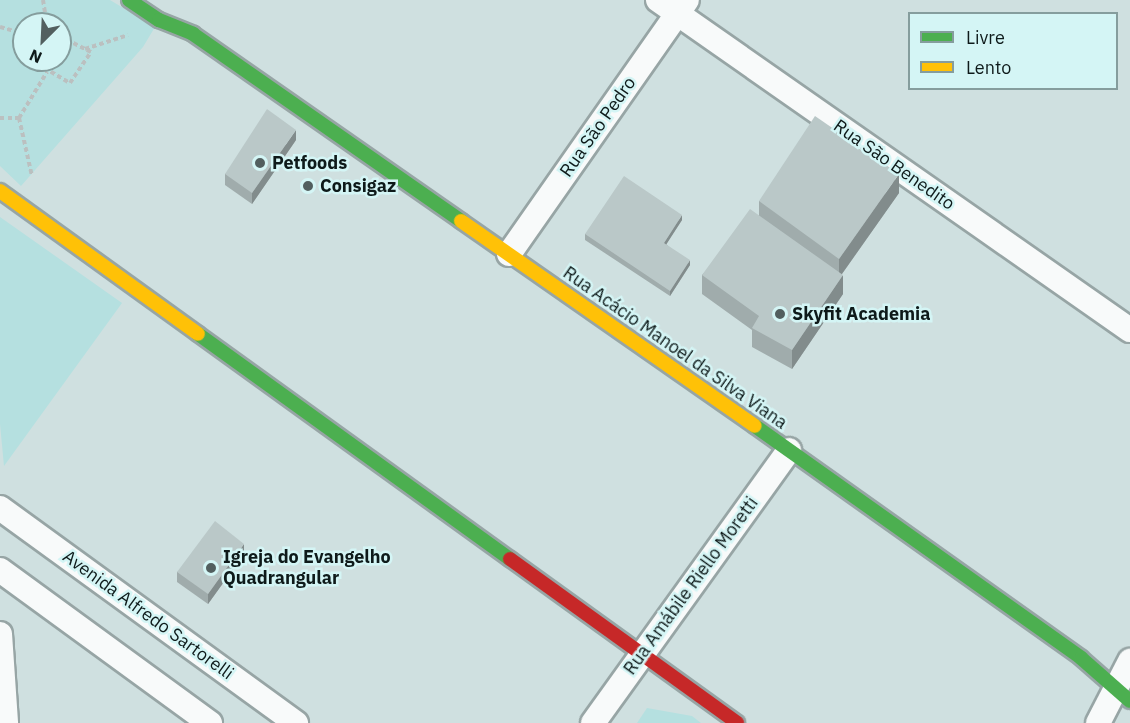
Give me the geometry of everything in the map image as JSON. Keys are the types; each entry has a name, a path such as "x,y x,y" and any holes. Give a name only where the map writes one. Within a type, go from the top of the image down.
{"main road":[{"path":"129,0 159,20 193,34"},
{"path":"171,8 193,34"},
{"name":"Rua Acácio Manoel da Silva Viana","path":"193,34 789,450 1081,658 1123,695"},
{"path":"0,191 643,652 737,723"}],"street":[{"name":"Rua São Benedito","path":"658,0 682,7 1130,330"},
{"name":"Rua São Pedro","path":"509,254 682,7"},
{"name":"Rua Amábile Riello Moretti","path":"593,723 789,450"},
{"name":"Avenida Alfredo Sartorelli","path":"0,508 296,723"},
{"path":"0,570 210,723"},
{"path":"0,634 6,723"},
{"path":"1098,723 1123,695 1130,661"}],"path":[{"path":"51,72 70,83 90,52 72,42"},
{"path":"42,219 19,118 47,72"},
{"path":"0,118 19,118"}],"shaded area":[{"path":"0,0 110,0 155,27 143,47 21,186 0,166"},
{"path":"0,217 122,303 4,466 0,424"},
{"path":"647,708 692,716 701,723 637,723"}],"building":[{"name":"Petfoods","path":"267,109 296,130 252,193 225,174"},
{"path":"815,116 899,174 839,259 759,201"},
{"path":"624,176 682,215 664,243 690,260 670,291 585,234"},
{"name":"Skyfit Academia","path":"750,209 843,275 792,350 752,328 759,316 702,275"},
{"name":"Igreja do Evangelho Quadrangular","path":"215,521 244,544 208,594 177,572"}],"traffic: fast":[{"path":"129,0 159,20 193,34 461,221"},
{"path":"198,334 510,559"},
{"path":"755,426 1081,658 1130,701"}],"traffic: slow":[{"path":"0,191 198,334"},
{"path":"461,221 755,426"}],"traffic: jam":[{"path":"510,559 737,723"}],"place":[{"name":"Petfoods","path":"260,163"},
{"name":"Consigaz","path":"308,186"},
{"name":"Skyfit Academia","path":"780,314"},
{"name":"Igreja do Evangelho Quadrangular","path":"211,568"}]}
